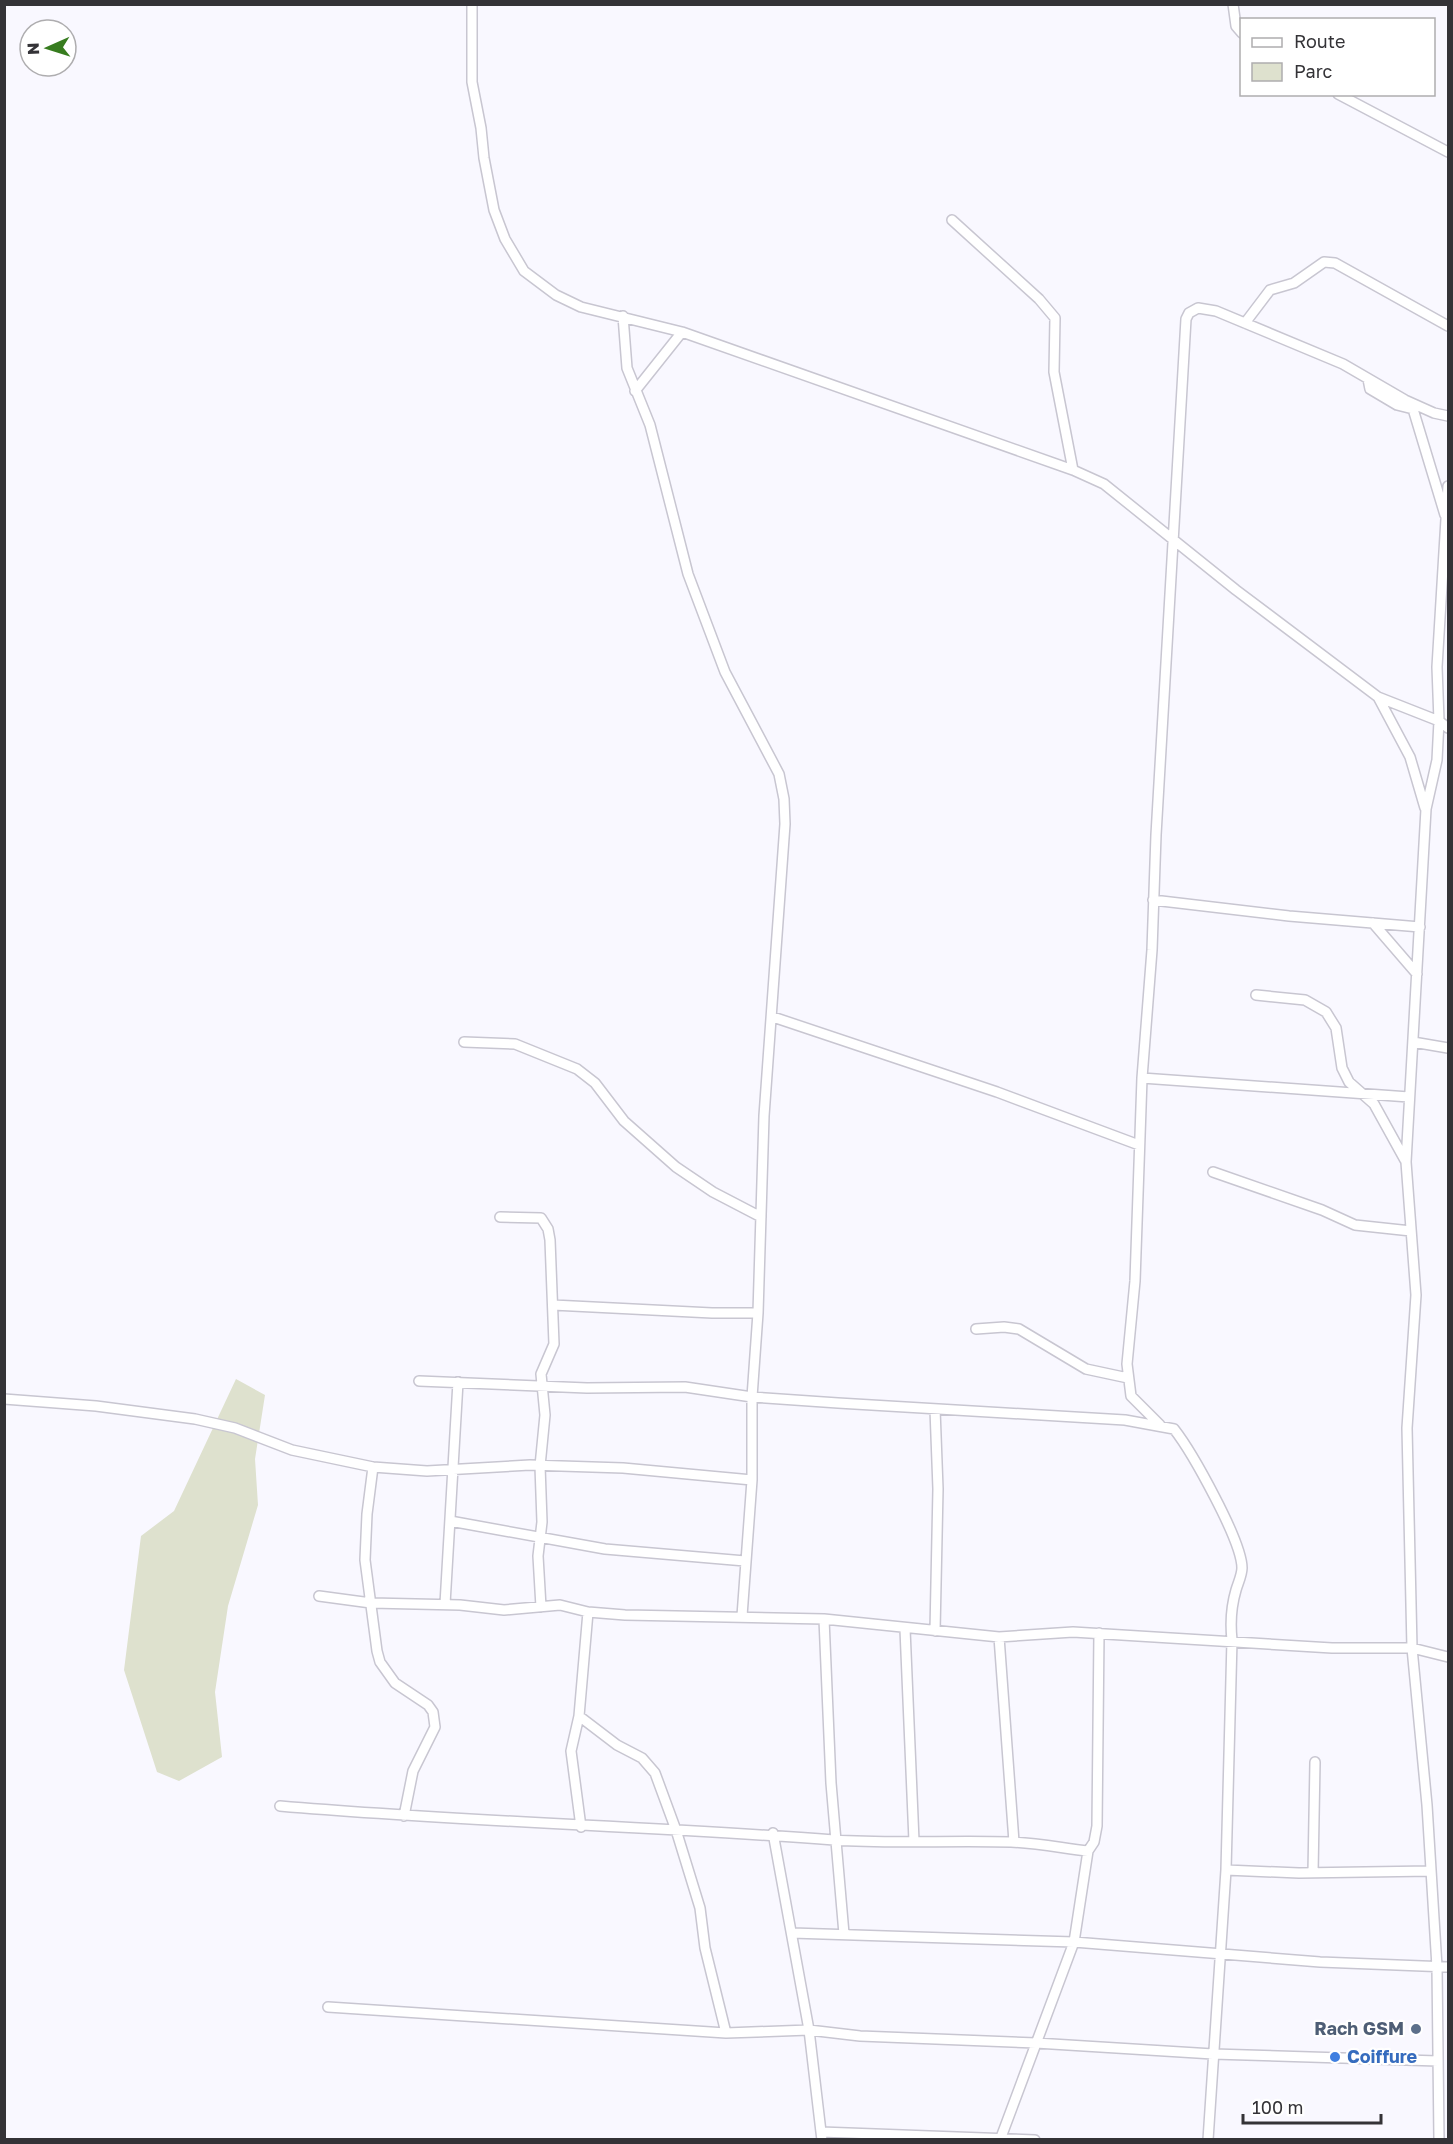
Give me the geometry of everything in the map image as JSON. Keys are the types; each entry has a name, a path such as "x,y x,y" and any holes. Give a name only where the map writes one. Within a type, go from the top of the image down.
{"street":[{"path":"472,4 472,82 494,210 505,239 524,272 556,295 581,307 681,332 1073,470 1104,484 1174,543 1378,697 1439,721 1449,728"},
{"path":"1233,4 1236,26 1240,31"},
{"path":"1342,96 1449,152"},
{"path":"952,220 1039,299 1055,318 1053,372 1073,470"},
{"path":"1245,323 1270,290 1294,283 1324,262 1335,262 1449,326"},
{"path":"1160,1425 1131,1396 1128,1378 1142,1078 1186,319 1189,313 1198,309 1216,311 1344,363 1368,379 1434,413 1449,416"},
{"path":"623,316 627,368 634,391 650,425 700,610 725,672 779,774 784,799 785,824 773,1017 764,1116 759,1313 752,1397 752,1480 742,1616"},
{"path":"634,391 681,332"},
{"path":"1368,379 1370,389 1397,405 1413,409 1446,520"},
{"path":"1439,2139 1437,1967 1412,1648 1407,1428 1416,1295 1406,1162 1426,809 1437,760 1439,721 1437,666 1445,594 1449,486"},
{"path":"1378,697 1410,757 1426,809"},
{"path":"1437,760 1449,754"},
{"path":"1153,900 1289,916 1420,927"},
{"path":"1373,923 1417,974"},
{"path":"1256,995 1305,1000 1326,1012 1336,1028 1342,1068 1349,1082 1374,1104 1406,1162"},
{"path":"773,1017 997,1092 1139,1145"},
{"path":"464,1042 516,1044 577,1069 595,1083 624,1120 676,1167 712,1192 760,1217"},
{"path":"1413,1042 1449,1048"},
{"path":"1142,1078 1409,1097"},
{"path":"1213,1172 1322,1210 1355,1225 1411,1231"},
{"path":"500,1216 541,1218 545,1222 550,1240 554,1344 543,1365 545,1415 540,1466 538,1556 541,1607"},
{"path":"553,1305 712,1313 759,1313"},
{"path":"976,1329 1004,1326 1019,1329 1086,1369 1128,1378"},
{"path":"419,1381 653,1389 685,1387 752,1397 1125,1420 1174,1429 1189,1448 1241,1554 1242,1570 1232,1608 1226,1870 1208,2139"},
{"path":"445,1604 458,1382"},
{"path":"4,1399 96,1406 195,1419 235,1428 292,1450 373,1467 453,1470 540,1466 623,1468 752,1480"},
{"path":"935,1409 938,1498 935,1631"},
{"path":"373,1467 367,1514 365,1560 380,1662 394,1683 428,1705 433,1712 435,1727 413,1771 404,1816"},
{"path":"450,1521 540,1536 605,1550 745,1561"},
{"path":"319,1596 371,1602 445,1604 504,1611 560,1605 588,1612 824,1619 999,1637 1073,1632 1232,1640 1332,1648 1412,1648 1449,1657"},
{"path":"581,1827 571,1762 579,1716 588,1612"},
{"path":"824,1619 835,1840 844,1934"},
{"path":"905,1629 914,1841"},
{"path":"1000,2139 1074,1942 1088,1851 1094,1842 1097,1826 1099,1633"},
{"path":"999,1637 1014,1842"},
{"path":"579,1716 616,1745 642,1758 655,1773 676,1830 700,1908 712,1978 726,2032"},
{"path":"1312,1873 1315,1762"},
{"path":"280,1806 581,1827 773,1833 835,1840 1014,1842 1088,1851"},
{"path":"773,1833 809,2030 821,2136 1035,2139"},
{"path":"1226,1870 1312,1873 1431,1871"},
{"path":"792,1933 1074,1942 1320,1962 1449,1967"},
{"path":"328,2007 726,2032 809,2030 860,2037 1036,2043 1213,2054 1438,2061"}],"green space":[{"path":"236,1379 265,1395 255,1459 258,1505 228,1606 215,1692 222,1757 179,1781 157,1772 124,1670 141,1536 174,1511"}],"place":[{"name":"Rach GSM","path":"1416,2029"},
{"name":"Coiffure","path":"1335,2057"}]}
